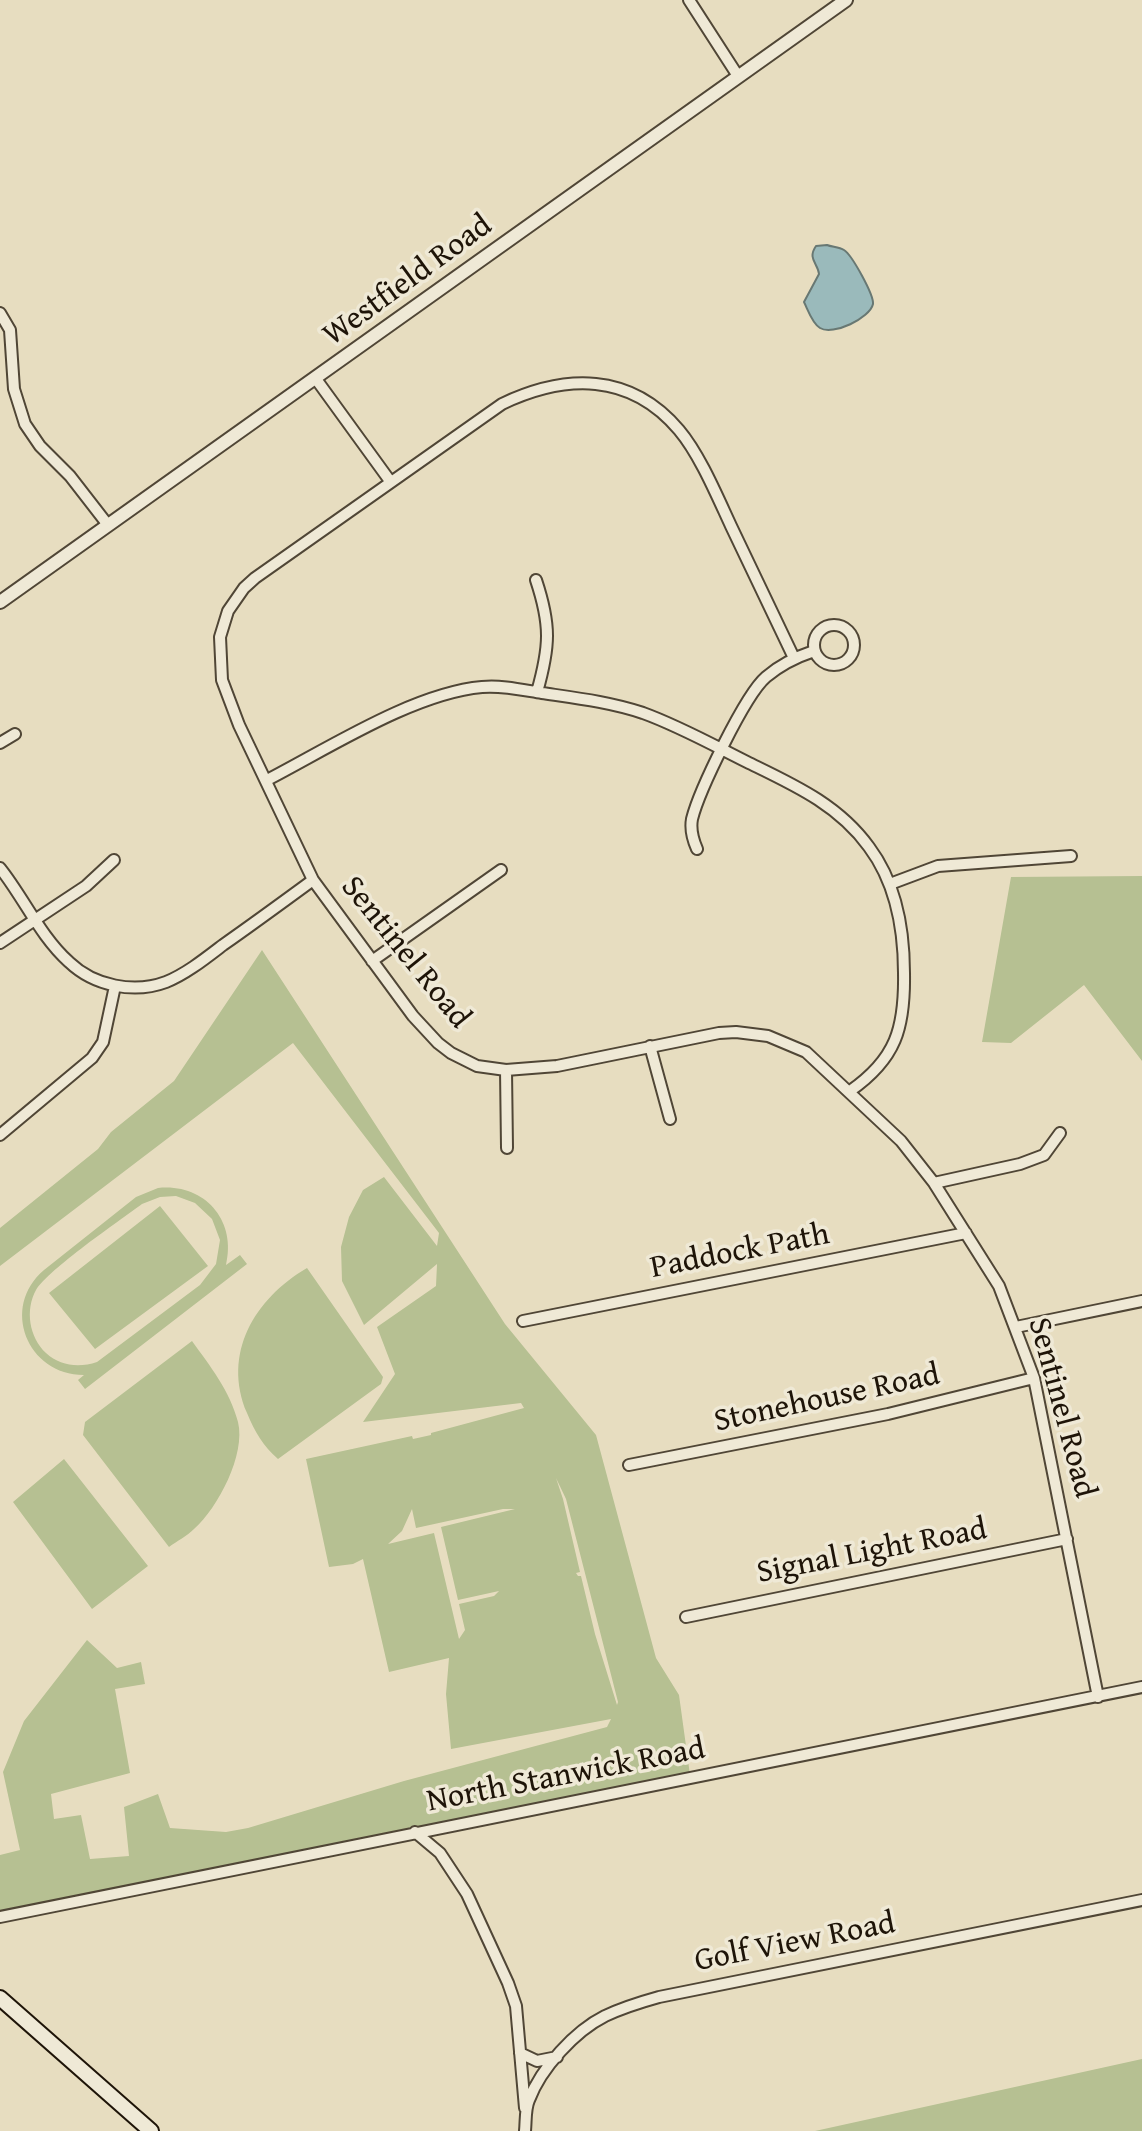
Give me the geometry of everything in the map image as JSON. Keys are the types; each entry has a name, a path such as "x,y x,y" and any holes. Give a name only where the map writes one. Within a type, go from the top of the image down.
{"main road":[{"path":"0,1998 151,2131"}],"street":[{"path":"689,0 738,76"},
{"name":"Westfield Road","path":"0,602 846,0"},
{"path":"0,313 10,330 14,389 25,424 108,525"},
{"path":"316,379 390,481"},
{"name":"Sentinel Road","path":"794,658 687,441 657,409 633,394 582,381 529,391 502,404 255,578 228,611 219,651 222,680 239,725 313,880 413,1016 451,1053 477,1066 506,1070 557,1066 719,1033 768,1036 806,1052 901,1141 934,1183 999,1286 1016,1327 1034,1378 1098,1697"},
{"path":"536,580 549,627 545,663 537,692"},
{"path":"828,626 846,629 854,640 853,652 840,665 827,665 814,651 818,633 828,626"},
{"path":"697,849 692,836 692,820 722,749 749,697 764,678 794,658 814,651"},
{"path":"267,780 391,716 441,695 481,687 595,700 640,712 809,793 837,812 871,848 890,884 904,942 902,1011 896,1041 890,1054 869,1078 850,1091"},
{"path":"0,743 15,734"},
{"path":"890,884 938,866 1071,856"},
{"path":"0,943 86,886 114,860"},
{"path":"0,868 70,964 91,978 115,986 141,988 167,982 206,958 313,880"},
{"path":"372,961 501,870"},
{"path":"0,1135 92,1058 103,1042 115,986"},
{"path":"650,1046 670,1119"},
{"path":"506,1070 507,1148"},
{"path":"934,1183 1020,1164 1044,1155 1060,1133"},
{"name":"Paddock Path","path":"523,1321 966,1233"},
{"path":"1016,1327 1142,1301"},
{"name":"Stonehouse Road","path":"629,1465 888,1414 1034,1378"},
{"name":"Signal Light Road","path":"686,1617 1067,1539"},
{"name":"North Stanwick Road","path":"0,1917 1142,1687"},
{"path":"415,1832 440,1853 467,1894 516,2006 526,2126"},
{"name":"Golf View Road","path":"526,2126 528,2101 557,2057 581,2032 603,2017 659,1997 1142,1900"},
{"path":"520,2053 537,2061 557,2057"}],"green space":[{"path":"1142,876 1142,1061 1084,985 1011,1043 982,1042 1011,877"},
{"path":"262,950 505,1324 596,1435 656,1658 679,1695 690,1775 0,1914 0,1855 20,1850 3,1772 24,1721 87,1640 117,1668 141,1662 145,1684 115,1689 130,1773 51,1794 54,1819 81,1815 90,1859 129,1856 124,1807 158,1794 170,1828 226,1832 607,1727 611,1719 451,1749 446,1694 449,1658 389,1672 363,1559 353,1564 329,1567 306,1459 412,1436 413,1439 431,1435 524,1408 521,1403 363,1422 395,1374 377,1327 436,1286 437,1264 364,1325 342,1281 341,1247 349,1217 363,1190 384,1177 437,1246 439,1233 293,1043 0,1266 0,1228 98,1149 111,1132 174,1081","holes":["556,1478 566,1499 617,1705 581,1576 576,1573 580,1572","412,1509 416,1528 515,1509 441,1527 458,1600 499,1591 494,1596 459,1604 465,1630 459,1639 434,1533 388,1544 402,1531"]},
{"path":"158,1188 175,1188 203,1198 221,1220 226,1233 226,1265 240,1255 247,1264 85,1389 78,1380 84,1375 64,1372 48,1364 35,1352 26,1336 22,1319 24,1302 31,1285 44,1270 136,1197","holes":["176,1196 195,1203 212,1219 220,1240 216,1264 200,1285 97,1362 70,1365 57,1361 40,1347 32,1331 30,1315 36,1290 43,1281 142,1204 160,1197"]},
{"path":"160,1206 208,1266 95,1349 49,1293"},
{"path":"307,1268 383,1377 381,1384 278,1459 260,1438 247,1413 238,1370 241,1349 258,1312 272,1295"},
{"path":"192,1341 230,1400 238,1422 238,1449 228,1480 212,1508 191,1532 169,1547 83,1435 85,1422"},
{"path":"64,1459 148,1566 92,1609 13,1502"},
{"path":"1142,2059 1142,2131 815,2131"}],"water":[{"path":"827,245 848,253 866,284 873,304 858,320 833,330 820,328 804,302 819,274 813,258 814,250 816,246"}]}
